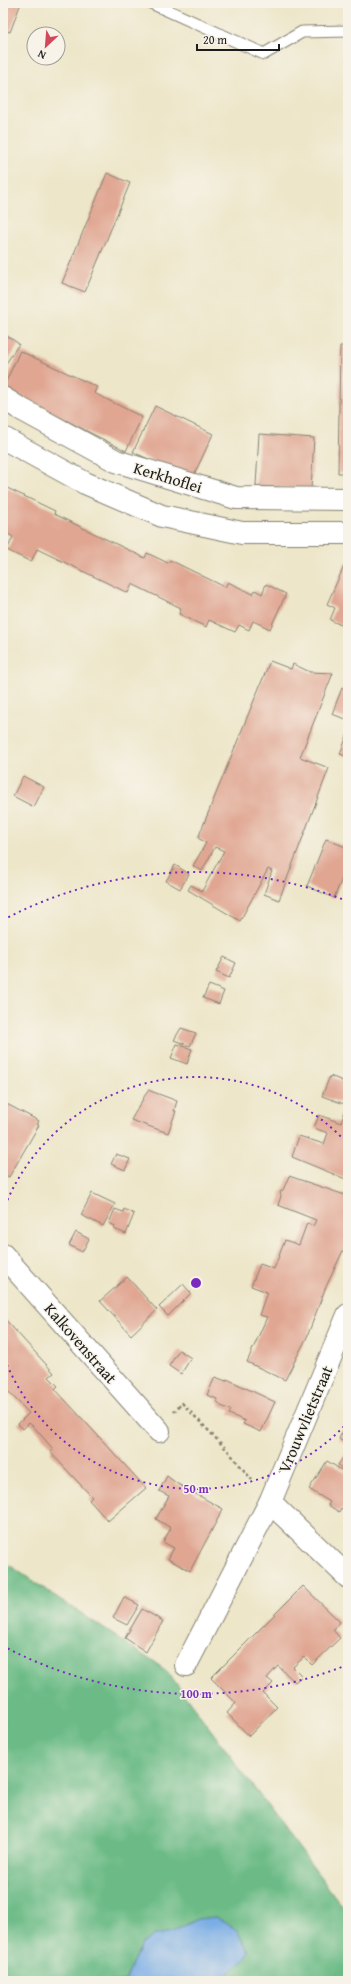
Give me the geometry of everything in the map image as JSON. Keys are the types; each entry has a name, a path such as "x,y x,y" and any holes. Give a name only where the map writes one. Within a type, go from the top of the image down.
{"street":[{"name":"Kerkhoflei","path":"3,398 116,461 236,498 348,499"},
{"path":"3,438 85,483 162,516 242,533 348,533"},
{"name":"Kalkovenstraat","path":"3,1254 159,1431"},
{"name":"Vrouwvlietstraat","path":"186,1665 270,1502 348,1315"},
{"path":"270,1502 348,1577"}],"lane":[{"path":"151,3 264,54 302,32 348,31"}],"path":[{"path":"159,1431 182,1403 228,1451 270,1502"}],"green space":[{"path":"3,1561 167,1671 348,1914 348,1981 3,1981"}],"water":[{"path":"216,1917 237,1930 249,1952 244,1960 220,1981 125,1981 141,1944 155,1935 172,1932 198,1919"}],"building":[{"path":"3,3 21,3 10,32 3,30"},
{"path":"107,173 130,183 85,292 62,283"},
{"path":"3,333 19,344 3,368"},
{"path":"340,346 348,346 348,473 338,473"},
{"path":"20,351 97,387 94,393 142,417 126,451 3,388"},
{"path":"155,406 213,434 192,479 133,452"},
{"path":"259,434 314,438 311,489 256,486"},
{"path":"5,487 55,511 54,514 145,558 147,553 168,563 170,560 225,587 228,582 253,594 255,590 262,594 266,584 286,594 270,629 253,621 249,630 239,625 235,632 209,620 206,627 179,614 181,608 132,584 128,593 37,549 31,562 7,550 13,537 3,531 3,490"},
{"path":"346,562 348,563 348,610 341,625 330,620 335,608 327,604"},
{"path":"270,661 291,669 293,664 310,672 333,673 300,757 329,768 279,900 264,894 272,871 268,869 240,921 188,890 191,885 202,891 224,851 215,847 202,871 193,866 206,843 198,838"},
{"path":"342,688 348,691 348,720 332,714"},
{"path":"348,733 348,757 340,754"},
{"path":"23,776 44,787 34,807 13,796"},
{"path":"326,839 348,848 348,864 334,898 307,886"},
{"path":"175,865 189,874 180,889 166,881"},
{"path":"224,957 236,963 229,978 216,972"},
{"path":"209,985 224,991 219,1004 203,998"},
{"path":"181,1028 196,1033 190,1046 174,1040"},
{"path":"177,1044 192,1049 187,1064 171,1058"},
{"path":"330,1076 348,1083 348,1180 292,1157 299,1136 324,1144 328,1133 314,1128 319,1115 341,1123 347,1105 322,1096"},
{"path":"148,1090 177,1101 174,1111 176,1111 168,1133 131,1120"},
{"path":"3,1102 39,1121 37,1124 39,1125 9,1177 3,1174"},
{"path":"116,1154 130,1159 125,1170 111,1164"},
{"path":"289,1176 348,1196 348,1240 325,1289 307,1337 285,1380 247,1362 267,1317 259,1315 267,1292 251,1286 260,1264 274,1269 285,1240 299,1245 307,1223 313,1226 316,1220 278,1205 281,1196 280,1192 283,1190"},
{"path":"92,1193 115,1204 103,1226 81,1215"},
{"path":"115,1209 123,1212 124,1209 134,1214 126,1234 114,1229 115,1226 109,1223"},
{"path":"76,1232 89,1239 82,1252 69,1245"},
{"path":"127,1277 157,1310 131,1335 100,1301"},
{"path":"183,1284 191,1293 168,1316 159,1307"},
{"path":"3,1317 54,1373 49,1377 58,1386 55,1389 146,1488 108,1521 89,1500 92,1497 50,1452 53,1449 34,1427 29,1423 23,1429 18,1424 29,1413 3,1386"},
{"path":"179,1350 191,1358 181,1374 169,1366"},
{"path":"215,1377 226,1381 227,1379 275,1402 261,1432 243,1424 245,1421 229,1414 231,1410 221,1406 217,1399 207,1395"},
{"path":"348,1420 348,1445 339,1439"},
{"path":"346,1453 348,1454 348,1472 338,1465"},
{"path":"327,1461 348,1474 348,1513 341,1508 339,1512 328,1505 330,1502 309,1489"},
{"path":"167,1476 176,1483 223,1509 190,1571 168,1559 174,1548 163,1542 171,1528 156,1519 169,1496 159,1491"},
{"path":"303,1586 340,1622 333,1630 340,1638 312,1665 304,1657 293,1667 302,1676 295,1682 278,1666 267,1678 273,1683 263,1693 277,1707 249,1736 227,1713 236,1703 211,1678"},
{"path":"124,1597 139,1605 127,1625 113,1618"},
{"path":"142,1609 163,1621 146,1652 125,1638"}]}
